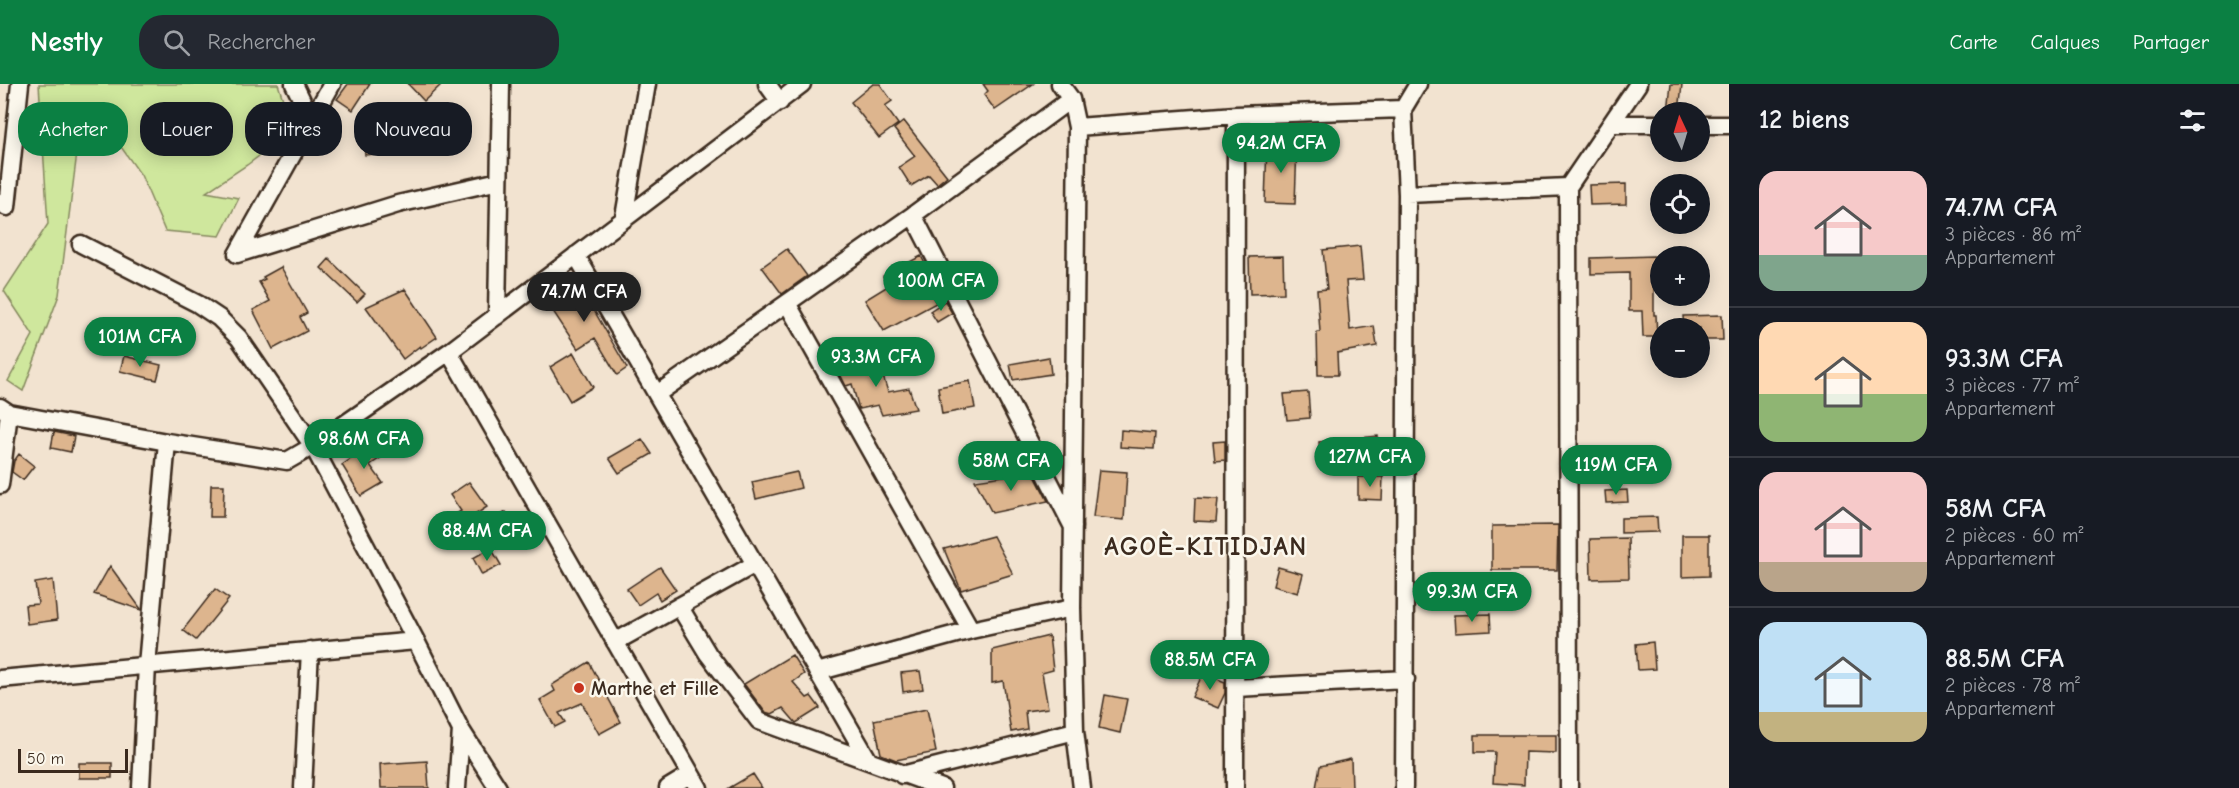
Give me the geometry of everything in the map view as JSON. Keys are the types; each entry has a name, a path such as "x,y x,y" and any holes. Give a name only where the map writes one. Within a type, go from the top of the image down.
{"street":[{"path":"0,203 7,207 20,84"},
{"path":"294,84 303,102"},
{"path":"322,102 332,84"},
{"path":"497,316 501,84"},
{"path":"624,217 647,84"},
{"path":"767,84 780,102"},
{"path":"0,485 4,410 166,442 287,461 313,446 448,352 802,84"},
{"path":"1060,84 1071,99 1077,127 1072,608 1076,731 1082,788"},
{"path":"1404,788 1407,194 1403,109 1418,84"},
{"path":"1569,788 1568,187 1638,84"},
{"path":"657,394 913,215 1071,99"},
{"path":"1077,127 1236,115 1403,109"},
{"path":"1235,788 1236,115"},
{"path":"1612,124 1650,124"},
{"path":"1710,125 1729,125"},
{"path":"292,156 237,254 398,204 499,181"},
{"path":"1407,194 1568,187"},
{"path":"913,215 1074,529"},
{"path":"81,244 198,304 219,318 239,338 313,446 461,730 498,788"},
{"path":"576,255 868,761"},
{"path":"787,303 971,630"},
{"path":"448,352 695,781 669,788"},
{"path":"141,788 147,665 166,442"},
{"path":"615,642 755,564"},
{"path":"679,606 708,654 759,721 942,788"},
{"path":"817,672 971,630 1072,608"},
{"path":"0,679 416,641"},
{"path":"303,788 310,650"},
{"path":"1236,688 1406,679"},
{"path":"457,788 461,730"},
{"path":"902,775 1076,731"}],"green space":[{"path":"39,84 278,84 284,102 245,102 245,156 259,156 206,192 239,198 220,236 165,231 141,175 127,156 128,102 40,102"},
{"path":"44,156 77,156 59,295 23,391 8,381 33,335 4,291 48,224"}],"building":[{"path":"348,84 370,84 358,102 354,102 353,110 337,99"},
{"path":"408,84 442,84 424,101"},
{"path":"873,84 880,84 892,101 885,106 898,124 879,138 851,102"},
{"path":"983,84 1033,84 995,110 984,95 988,91"},
{"path":"1671,84 1682,84 1680,102 1669,102"},
{"path":"904,121 947,176 937,184 929,175 911,186 899,167 915,156 894,129"},
{"path":"1267,144 1297,145 1295,204 1265,203"},
{"path":"1626,184 1626,204 1590,205 1589,185"},
{"path":"1360,246 1363,280 1346,281 1350,330 1374,326 1377,346 1337,353 1338,375 1318,375 1317,332 1320,332 1317,290 1327,289 1323,250"},
{"path":"787,249 807,276 782,294 762,267"},
{"path":"921,256 933,279 925,283 936,303 884,331 865,300 888,286 883,276"},
{"path":"1283,256 1284,293 1250,294 1249,257"},
{"path":"1650,256 1650,306 1654,306 1656,318 1650,318 1650,337 1643,337 1642,311 1629,311 1629,273 1591,274 1591,258"},
{"path":"329,259 365,294 357,302 321,268"},
{"path":"281,267 307,313 300,317 307,331 273,349 253,310 270,301 259,282 265,279 263,277"},
{"path":"576,279 627,368 617,375 595,338 578,349 547,302"},
{"path":"405,289 437,337 403,359 366,307"},
{"path":"945,301 952,313 937,322 930,311"},
{"path":"1722,315 1723,340 1710,340 1710,318 1683,318 1683,316"},
{"path":"573,353 593,387 570,401 550,367"},
{"path":"124,356 161,365 157,380 120,371"},
{"path":"877,357 888,392 909,388 916,409 882,415 878,405 859,409 852,384 846,386 838,370"},
{"path":"1049,357 1051,374 1013,380 1010,364"},
{"path":"970,381 975,408 942,414 938,387"},
{"path":"1308,392 1310,418 1287,420 1284,394"},
{"path":"1121,430 1155,433 1154,449 1120,447"},
{"path":"54,432 74,436 71,452 51,448"},
{"path":"1378,436 1379,452 1320,458 1319,442"},
{"path":"642,439 652,454 619,473 609,458"},
{"path":"1225,441 1225,460 1215,461 1213,442"},
{"path":"373,444 382,457 370,465 383,483 361,496 342,465"},
{"path":"19,454 34,466 23,480 12,472 14,461"},
{"path":"1099,470 1127,472 1124,520 1093,517"},
{"path":"797,472 801,488 756,499 752,482"},
{"path":"1033,472 1048,501 992,513 975,480"},
{"path":"1358,477 1383,477 1382,500 1358,499"},
{"path":"469,482 487,507 455,528 461,538 450,545 438,525 461,511 450,495"},
{"path":"211,485 224,485 223,517 210,517"},
{"path":"1627,490 1628,502 1606,503 1605,491"},
{"path":"1195,498 1218,499 1216,522 1194,521"},
{"path":"506,512 515,527 504,535 494,519"},
{"path":"1657,517 1658,532 1621,533 1621,518"},
{"path":"1558,525 1557,570 1492,570 1492,526"},
{"path":"1682,535 1709,535 1709,576 1682,577"},
{"path":"993,536 1013,574 961,590 944,549"},
{"path":"1628,538 1629,578 1591,579 1590,539"},
{"path":"491,548 501,565 482,575 473,558"},
{"path":"110,566 141,609 141,610 94,594"},
{"path":"660,567 676,590 660,600 656,593 638,605 627,589"},
{"path":"1278,567 1303,574 1298,593 1273,586"},
{"path":"53,580 57,620 27,624 25,605 38,604 35,583"},
{"path":"215,589 229,599 196,640 183,630"},
{"path":"1490,614 1491,631 1455,633 1454,615"},
{"path":"1049,636 1053,670 1042,673 1048,708 1025,711 1027,729 1011,732 1003,681 992,683 992,650"},
{"path":"1653,642 1655,669 1638,670 1636,644"},
{"path":"792,655 804,674 793,682 807,698 811,696 820,708 796,723 783,708 772,714 765,712 744,684"},
{"path":"589,662 621,722 599,734 582,703 559,713 565,722 555,727 540,700 555,691 552,685"},
{"path":"920,671 923,689 903,692 901,673"},
{"path":"1203,673 1225,682 1225,693 1218,708 1192,697"},
{"path":"1105,695 1127,699 1120,733 1099,728"},
{"path":"927,709 936,752 896,760 881,754 874,720"},
{"path":"1475,735 1556,735 1556,753 1525,752 1524,785 1493,783 1495,752 1475,752"},
{"path":"1351,759 1352,788 1316,788 1320,766"},
{"path":"427,761 429,788 381,788 380,764"},
{"path":"79,763 112,763 112,778 79,778"},
{"path":"753,774 762,788 729,788"}],"place":[{"name":"Marthe et Fille","path":"579,688"}],"district":[{"name":"AGOÈ-KITIDJAN","path":"1206,546"}]}
